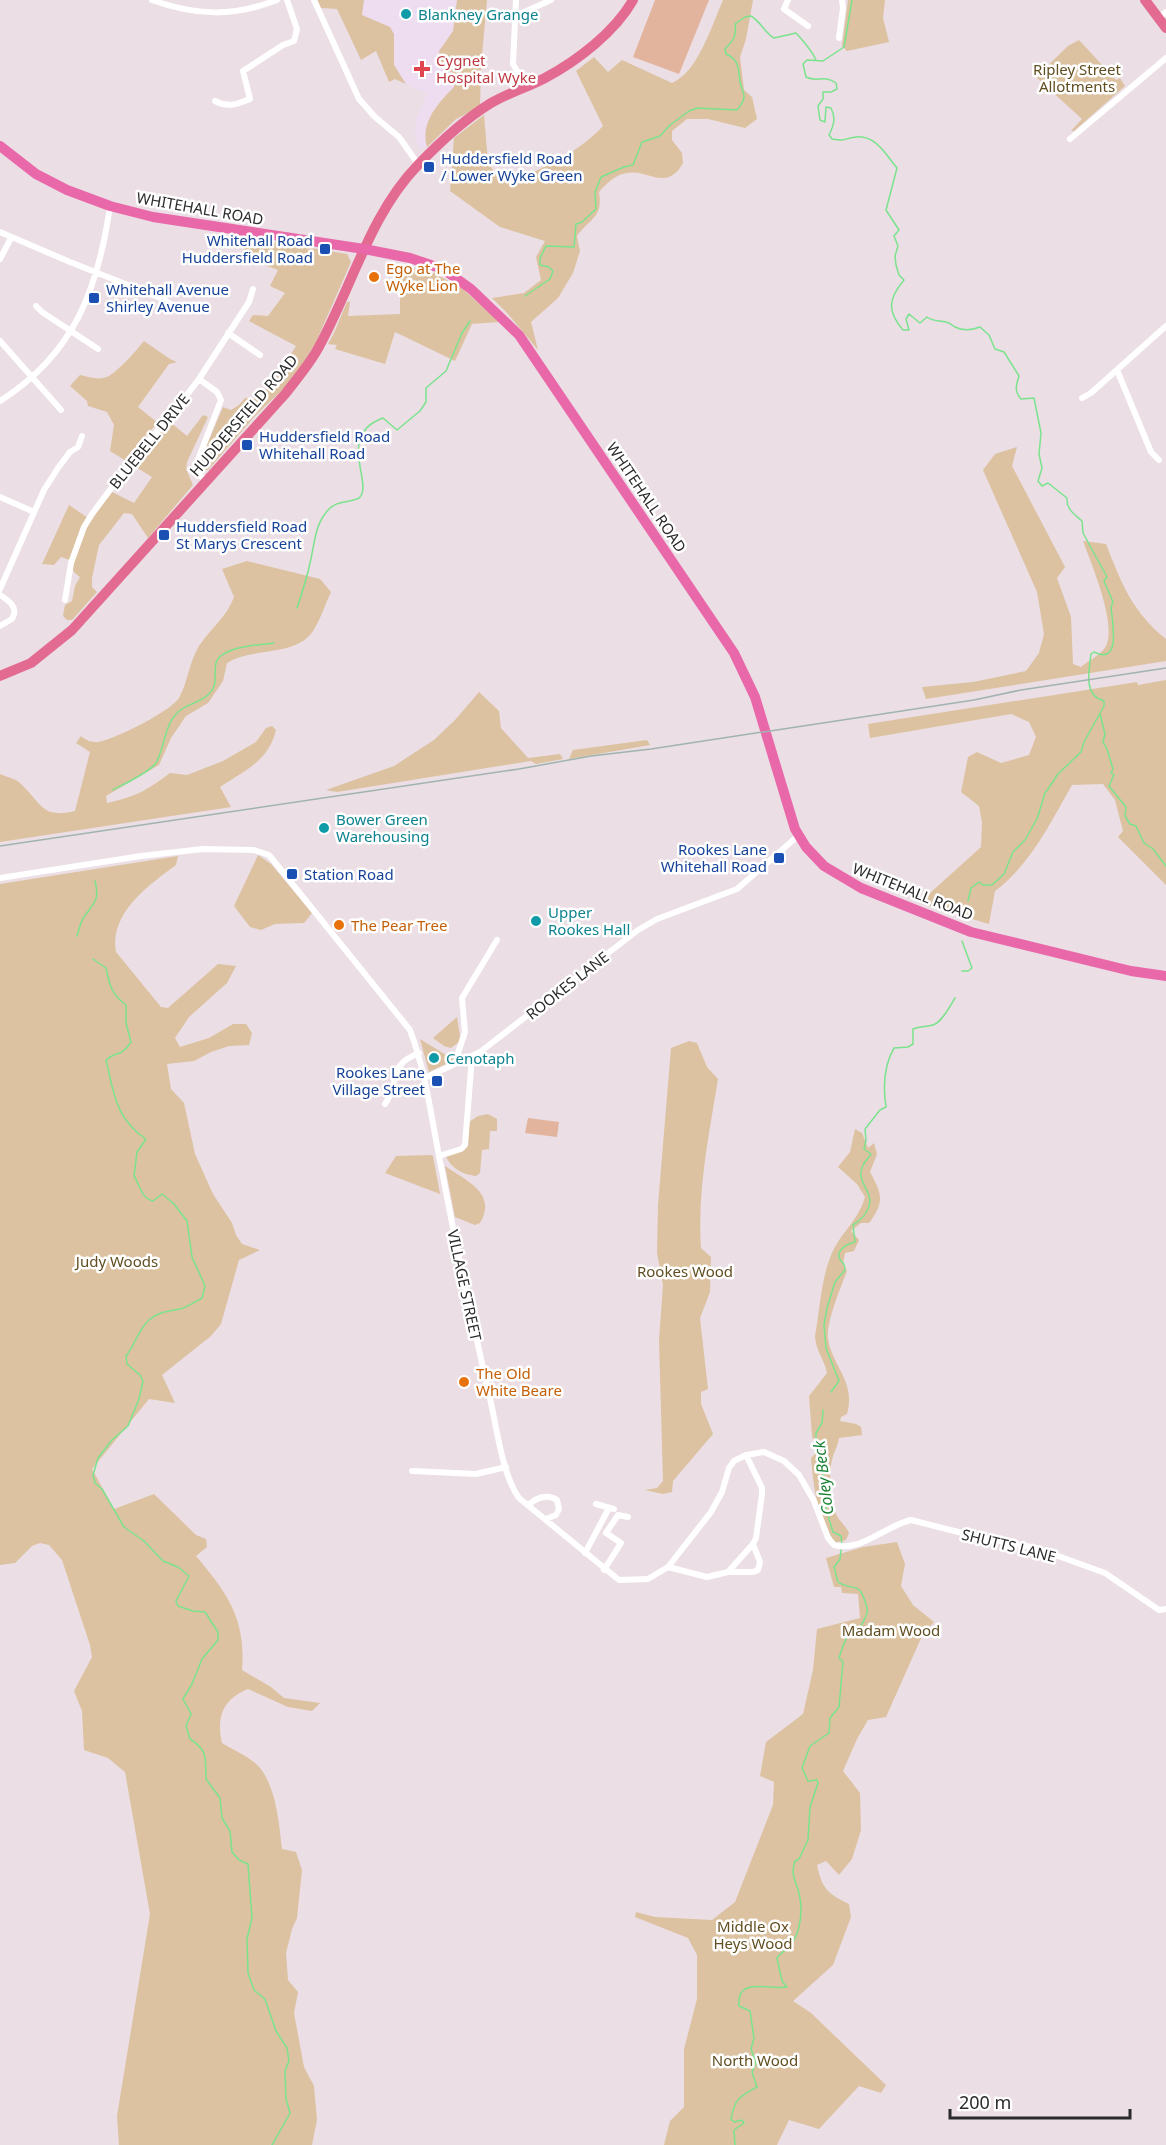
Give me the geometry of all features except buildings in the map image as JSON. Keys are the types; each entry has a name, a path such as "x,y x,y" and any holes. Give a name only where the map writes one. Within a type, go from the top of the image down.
{"highway":[{"name":"WHITEHALL ROAD","path":"0,146 36,174 84,198 110,207 162,218 364,249 410,258 443,269 471,289 519,334 734,653 755,697 787,805 799,835 813,856 838,876 882,897 960,927 1131,971 1166,976"}],"main road":[{"name":"HUDDERSFIELD ROAD","path":"0,676 31,663 72,630 286,393 315,353 364,249 398,189 418,164 460,126 484,109 577,59 604,35 633,0"},
{"path":"1145,0 1162,15 1166,28"}],"street":[{"path":"152,0 168,6 207,14 252,8 277,0"},
{"path":"215,101 222,105 237,105 250,99 243,71 283,45 294,41 297,29 287,0"},
{"path":"314,0 359,99 375,117 399,137 418,164"},
{"path":"516,0 513,64 526,86"},
{"path":"515,13 522,13 551,0"},
{"path":"788,0 784,9 808,26"},
{"path":"838,38 843,8 842,0"},
{"path":"1070,139 1166,58"},
{"path":"0,401 32,378 71,333 84,307 96,272 110,207"},
{"path":"0,232 163,299 178,309"},
{"path":"0,258 11,238"},
{"name":"BLUEBELL DRIVE","path":"65,600 71,563 92,514 144,444 170,417 199,379 249,302 253,289"},
{"path":"36,306 98,350"},
{"path":"1082,398 1091,393 1166,326"},
{"path":"228,333 260,355"},
{"path":"0,341 61,410"},
{"path":"1117,370 1151,452 1159,460"},
{"path":"199,379 217,392 221,400 197,462 199,474 206,481"},
{"path":"0,589 33,512 53,475 70,452 78,447 82,436"},
{"path":"0,497 33,512"},
{"path":"0,595 12,603 15,609 12,619 0,626"},
{"name":"ROOKES LANE","path":"425,1078 472,1056 541,1006 638,930 657,919 737,889 799,835"},
{"path":"0,878 141,856 203,849 254,850 269,855 410,1030 425,1078"},
{"path":"461,1060 458,1053 465,1032 462,998 496,940"},
{"path":"384,1104 391,1095 396,1069 407,1058 419,1053"},
{"path":"439,1156 461,1149 465,1145 472,1056"},
{"name":"VILLAGE STREET","path":"425,1078 439,1156 506,1467 514,1491 519,1498 604,1570"},
{"name":"SHUTTS LANE","path":"746,1455 764,1452 775,1456 799,1475 806,1485 828,1538 835,1546 846,1547 863,1543 911,1520 1036,1548 1105,1573 1159,1610 1166,1609"},
{"path":"628,1517 618,1515 606,1533 621,1543 604,1570 619,1580 648,1580 669,1567 711,1512 722,1492 729,1468 734,1461 746,1455 762,1488 756,1538 728,1572"},
{"path":"412,1471 476,1474 506,1467"},
{"path":"529,1505 534,1500 545,1497 553,1497 557,1500 559,1509 556,1515 546,1519"},
{"path":"585,1553 612,1509 596,1504"},
{"path":"669,1567 707,1577 728,1572 753,1572 758,1570 760,1562 753,1544"}],"shaded area":[{"name":"Cygnet Hospital Wyke","path":"317,0 466,0 456,119 427,147 419,149 415,134 417,117 427,94 395,79 389,82 376,51 361,60 337,9 321,8"},
{"path":"655,0 709,0 679,74 633,57"},
{"path":"528,1118 559,1122 557,1137 525,1133"}],"green space":[{"path":"317,0 364,0 362,15 390,27 394,34 394,65 406,84 395,79 389,82 376,51 361,60 337,9 321,8"},
{"path":"457,0 487,0 480,107 456,119 427,147 425,138 428,122 442,100 454,87 454,74 443,69 439,51 453,31"},
{"path":"723,0 753,0 746,39 740,57 744,90 752,97 757,119 745,128 708,119 687,119 672,131 672,140 682,153 683,163 675,173 666,178 632,173 622,174 611,180 599,192 600,201 595,217 577,236 580,251 573,273 558,298 531,322 538,350 492,298 524,293 541,280 536,257 545,241 500,227 450,191 454,138 484,115 488,162 496,175 512,182 549,165 572,152 603,126 576,71 594,57 608,72 622,60 672,83 689,69 697,58"},
{"path":"848,0 885,0 883,18 889,42 847,51 842,46"},
{"name":"Ripley Street Allotments","path":"1079,40 1116,80 1120,78 1125,86 1074,131 1071,131 1082,119 1036,77 1068,46"},
{"path":"249,238 347,254 351,262 316,342 302,365 208,470 203,470 199,465 200,461 223,407 231,410 245,398 254,399 272,384 296,346 249,321 253,315 268,316 285,293 270,286 278,270 241,256"},
{"path":"404,266 434,273 463,289 499,322 472,324 455,361 395,332 385,364 335,349 337,345 328,344 347,302 350,302 348,316 400,314 400,286"},
{"path":"144,341 177,362 169,364 138,407 158,423 143,438 142,445 170,422 187,436 203,415 208,417 187,462 186,469 193,485 148,538 132,514 124,513 99,545 92,578 92,587 97,592 72,620 67,620 63,616 65,605 72,601 75,586 80,577 73,570 73,561 61,557 54,565 42,564 69,505 91,520 112,492 134,503 152,477 110,451 114,425 107,412 88,406 87,401 70,386 80,375 91,378 109,376"},
{"path":"1017,447 1012,466 1065,567 1057,578 1071,617 1073,664 1081,667 1098,655 1106,646 1108,636 1106,609 1083,541 1106,544 1129,596 1144,618 1166,639 1166,661 926,699 922,687 973,682 1026,671 1039,653 1044,634 1037,592 983,470 995,454"},
{"path":"247,561 320,579 331,592 313,631 296,645 237,658 227,663 223,681 208,703 186,716 171,738 159,765 106,796 107,803 126,798 147,789 170,773 187,775 223,761 256,742 266,728 272,726 276,730 261,758 220,787 231,807 0,842 0,774 19,782 49,811 64,813 75,811 90,752 76,743 81,736 89,741 106,740 142,724 174,704 182,692 199,646 223,617 234,597 222,569"},
{"path":"1166,680 1166,885 1118,837 1123,831 1115,800 1103,784 1072,785 1029,856 1019,869 995,891 989,924 919,903 981,847 982,822 979,806 961,792 968,757 977,752 1001,763 1029,755 1036,737 1029,722 1011,714 870,738 868,724 1137,682 1138,685"},
{"path":"479,692 499,711 501,728 528,758 560,754 563,759 536,764 531,761 337,792 326,790 394,766 434,740"},
{"path":"647,740 650,745 569,759 573,750"},
{"path":"258,855 271,864 312,913 304,923 275,924 261,930 250,927 234,906"},
{"name":"Judy Woods","path":"178,856 176,865 143,891 125,913 115,938 116,952 161,1007 168,1008 218,964 236,966 227,983 189,1017 175,1038 180,1047 209,1038 233,1024 246,1024 252,1033 249,1045 229,1046 194,1061 167,1064 171,1089 184,1103 195,1154 213,1194 232,1223 242,1244 260,1250 239,1260 221,1324 211,1336 162,1375 175,1403 149,1399 92,1469 114,1509 154,1494 196,1535 206,1539 207,1547 196,1556 226,1595 238,1622 241,1636 242,1670 271,1687 284,1698 320,1703 312,1711 288,1707 248,1689 239,1693 227,1704 223,1710 220,1725 222,1743 255,1763 268,1781 275,1803 282,1849 296,1852 302,1870 297,1918 286,1953 288,1980 298,1992 294,2013 304,2067 314,2086 317,2120 312,2145 119,2145 117,2116 150,1914 125,1772 108,1758 84,1750 82,1711 74,1691 92,1657 62,1560 49,1545 40,1543 32,1546 15,1563 0,1565 0,884"},
{"path":"457,1017 459,1042 451,1048 433,1038"},
{"path":"420,1039 454,1060 429,1072"},
{"name":"Rookes Wood","path":"689,1041 697,1043 707,1067 718,1079 705,1163 700,1227 701,1248 711,1257 710,1292 700,1318 708,1389 701,1392 701,1404 713,1434 673,1481 672,1492 663,1494 645,1490 657,1488 663,1481 659,1340 663,1285 657,1253 658,1205 671,1048"},
{"path":"488,1114 497,1119 497,1131 490,1131 489,1149 482,1150 480,1173 476,1176 467,1174 454,1167 446,1156 465,1150 469,1122 478,1116"},
{"path":"855,1129 862,1133 868,1148 874,1143 877,1154 870,1172 879,1192 880,1203 869,1223 861,1223 851,1231 859,1240 854,1251 845,1253 843,1264 847,1271 829,1323 828,1339 849,1392 847,1414 841,1417 840,1421 861,1427 862,1435 839,1438 831,1462 830,1485 834,1508 837,1517 849,1533 846,1540 835,1543 820,1512 815,1492 811,1458 818,1451 812,1436 809,1396 827,1373 815,1336 825,1273 836,1245 858,1213 865,1197 857,1184 838,1167 850,1152"},
{"path":"431,1155 440,1194 385,1173 396,1156"},
{"path":"445,1166 470,1182 482,1195 485,1203 480,1223 475,1225 455,1217"},
{"path":"897,1542 905,1564 901,1586 913,1605 934,1622 922,1636 886,1717 868,1720 843,1771 860,1793 861,1830 852,1859 839,1875 826,1861 817,1865 821,1880 827,1890 849,1904 851,1917 833,1965 793,2001 811,2013 886,2085 881,2093 859,2086 819,2129 789,2120 777,2145 664,2145 670,2121 684,2107 684,2049 697,1999 697,1955 688,1938 635,1917 636,1912 655,1917 712,1920 735,1902 773,1805 774,1782 760,1776 766,1742 803,1714 813,1670 817,1629 860,1618 858,1594 842,1593 841,1587 834,1587 826,1558 863,1547"}],"waterway":[{"path":"852,0 844,47 823,61 807,60 803,64 806,77 828,79 836,83 837,89 823,92 823,99 818,106 820,120 825,122 826,107 831,108 833,112 834,122 829,135 832,139 843,140 856,137 869,139 880,147 897,168 886,210 899,230 894,236 898,246 895,256 899,275 904,280 892,299 894,317 903,330 909,330 906,319 909,314 920,323 927,317 948,322 961,329 980,327 989,335 995,349 1004,352 1019,376 1017,393 1021,399 1034,398 1041,433 1039,454 1042,468 1038,481 1042,486 1048,483 1067,498 1069,508 1082,521 1083,533 1107,577 1104,581 1113,602 1111,607 1112,648 1109,653 1103,655 1094,652 1091,654 1089,667 1090,688 1097,698 1104,701 1104,706 1081,752 1058,774 1045,793 1037,819 1025,840 1013,852 1004,874 992,885 983,885 979,882 971,888 968,901"},
{"path":"525,296 550,279 553,271 549,267 540,265 540,258 546,246 574,247 576,224 582,222 596,209 595,192 601,177 633,165 642,142 660,136 670,125 689,111 697,108 737,110 743,102 744,93 738,65 731,56 726,54 725,49 734,38 735,24 751,16 774,38 796,33 816,60"},
{"path":"297,608 321,521 334,505 358,499 363,490 358,447 361,435 369,426 383,418 397,430 420,411 426,402 426,388 446,371 462,333 470,321"},
{"path":"113,790 143,774 156,763 173,717 181,709 201,699 212,690 215,683 215,667 219,657 242,647 274,643"},
{"path":"1100,714 1105,734 1103,742 1113,769 1111,773 1114,775 1109,786 1126,807 1125,816 1130,824 1136,826 1144,843 1153,849 1166,866"},
{"path":"77,936 83,919 96,897 95,881"},
{"name":"Coley Beck","path":"962,941 972,968 962,971"},
{"path":"93,959 106,968 112,989 126,1005 126,1023 131,1042 124,1050 106,1060 117,1104 128,1122 146,1139 137,1152 134,1176 146,1197 153,1201 162,1194 174,1204 187,1221 192,1257 205,1286 202,1298 183,1308 156,1315 145,1324 139,1333 126,1356 127,1364 140,1375 143,1381 139,1399 128,1426 112,1440 98,1458 93,1475 95,1483 102,1489 124,1527 144,1541 163,1561 178,1567 189,1576 176,1601 178,1606 205,1612 218,1632 218,1640 202,1659 183,1699 191,1714 186,1726 190,1739 196,1743 205,1756 206,1779 220,1798 222,1818 230,1831 232,1852 239,1860 248,1864 252,1918 247,1939 248,1973 254,1990 265,1999 276,2031 287,2048 289,2061 285,2071 286,2099 290,2113 272,2145"},
{"name":"Coley Beck","path":"831,1392 839,1381 826,1348 824,1325 835,1282 845,1270 839,1257 840,1250 855,1242 853,1225 861,1219 869,1207 870,1198 861,1175 863,1166 871,1154 864,1149 865,1129 880,1110 886,1107 885,1077 894,1048 908,1047 913,1044 913,1029 931,1026 940,1021 955,998"},
{"name":"Coley Beck","path":"823,1410 822,1423 816,1433 816,1441 824,1462 825,1472 822,1477 824,1502 833,1532 841,1536 842,1545"},
{"name":"Coley Beck","path":"735,2145 734,2130 744,2123 742,2120 734,2122 731,2119 734,2107 742,2096 757,2087 752,2072 756,2063 751,2049 754,2038 750,2011 739,2006 740,1997 743,1991 756,1986 787,1987 782,1981 777,1958 791,1945 799,1927 801,1906 793,1874 794,1866 808,1840 810,1807 818,1783 817,1780 808,1781 802,1768 810,1746 829,1733 830,1718 839,1707 843,1662 839,1658 843,1645 852,1631 861,1626 867,1613 867,1607 860,1591 838,1582 834,1567 840,1559 841,1550"}],"railway":[{"path":"0,846 974,700 1021,690 1166,668"}],"place":[{"name":"Blankney Grange","path":"406,14"},
{"name":"Cygnet Hospital Wyke","path":"422,69"},
{"name":"Huddersfield Road / Lower Wyke Green","path":"429,167"},
{"name":"Whitehall Road Huddersfield Road","path":"325,249"},
{"name":"Ego at The Wyke Lion","path":"374,277"},
{"name":"Whitehall Avenue Shirley Avenue","path":"94,298"},
{"name":"Huddersfield Road Whitehall Road","path":"247,445"},
{"name":"Huddersfield Road St Marys Crescent","path":"164,535"},
{"name":"Bower Green Warehousing","path":"324,828"},
{"name":"Rookes Lane Whitehall Road","path":"779,858"},
{"name":"Station Road","path":"292,874"},
{"name":"Upper Rookes Hall","path":"536,921"},
{"name":"The Pear Tree","path":"339,925"},
{"name":"Cenotaph","path":"434,1058"},
{"name":"Rookes Lane Village Street","path":"437,1081"},
{"name":"The Old White Beare","path":"464,1382"}],"park label":[{"name":"Madam Wood","path":"891,1630"},
{"name":"Middle Ox Heys Wood","path":"753,1934"},
{"name":"North Wood","path":"755,2060"}]}
